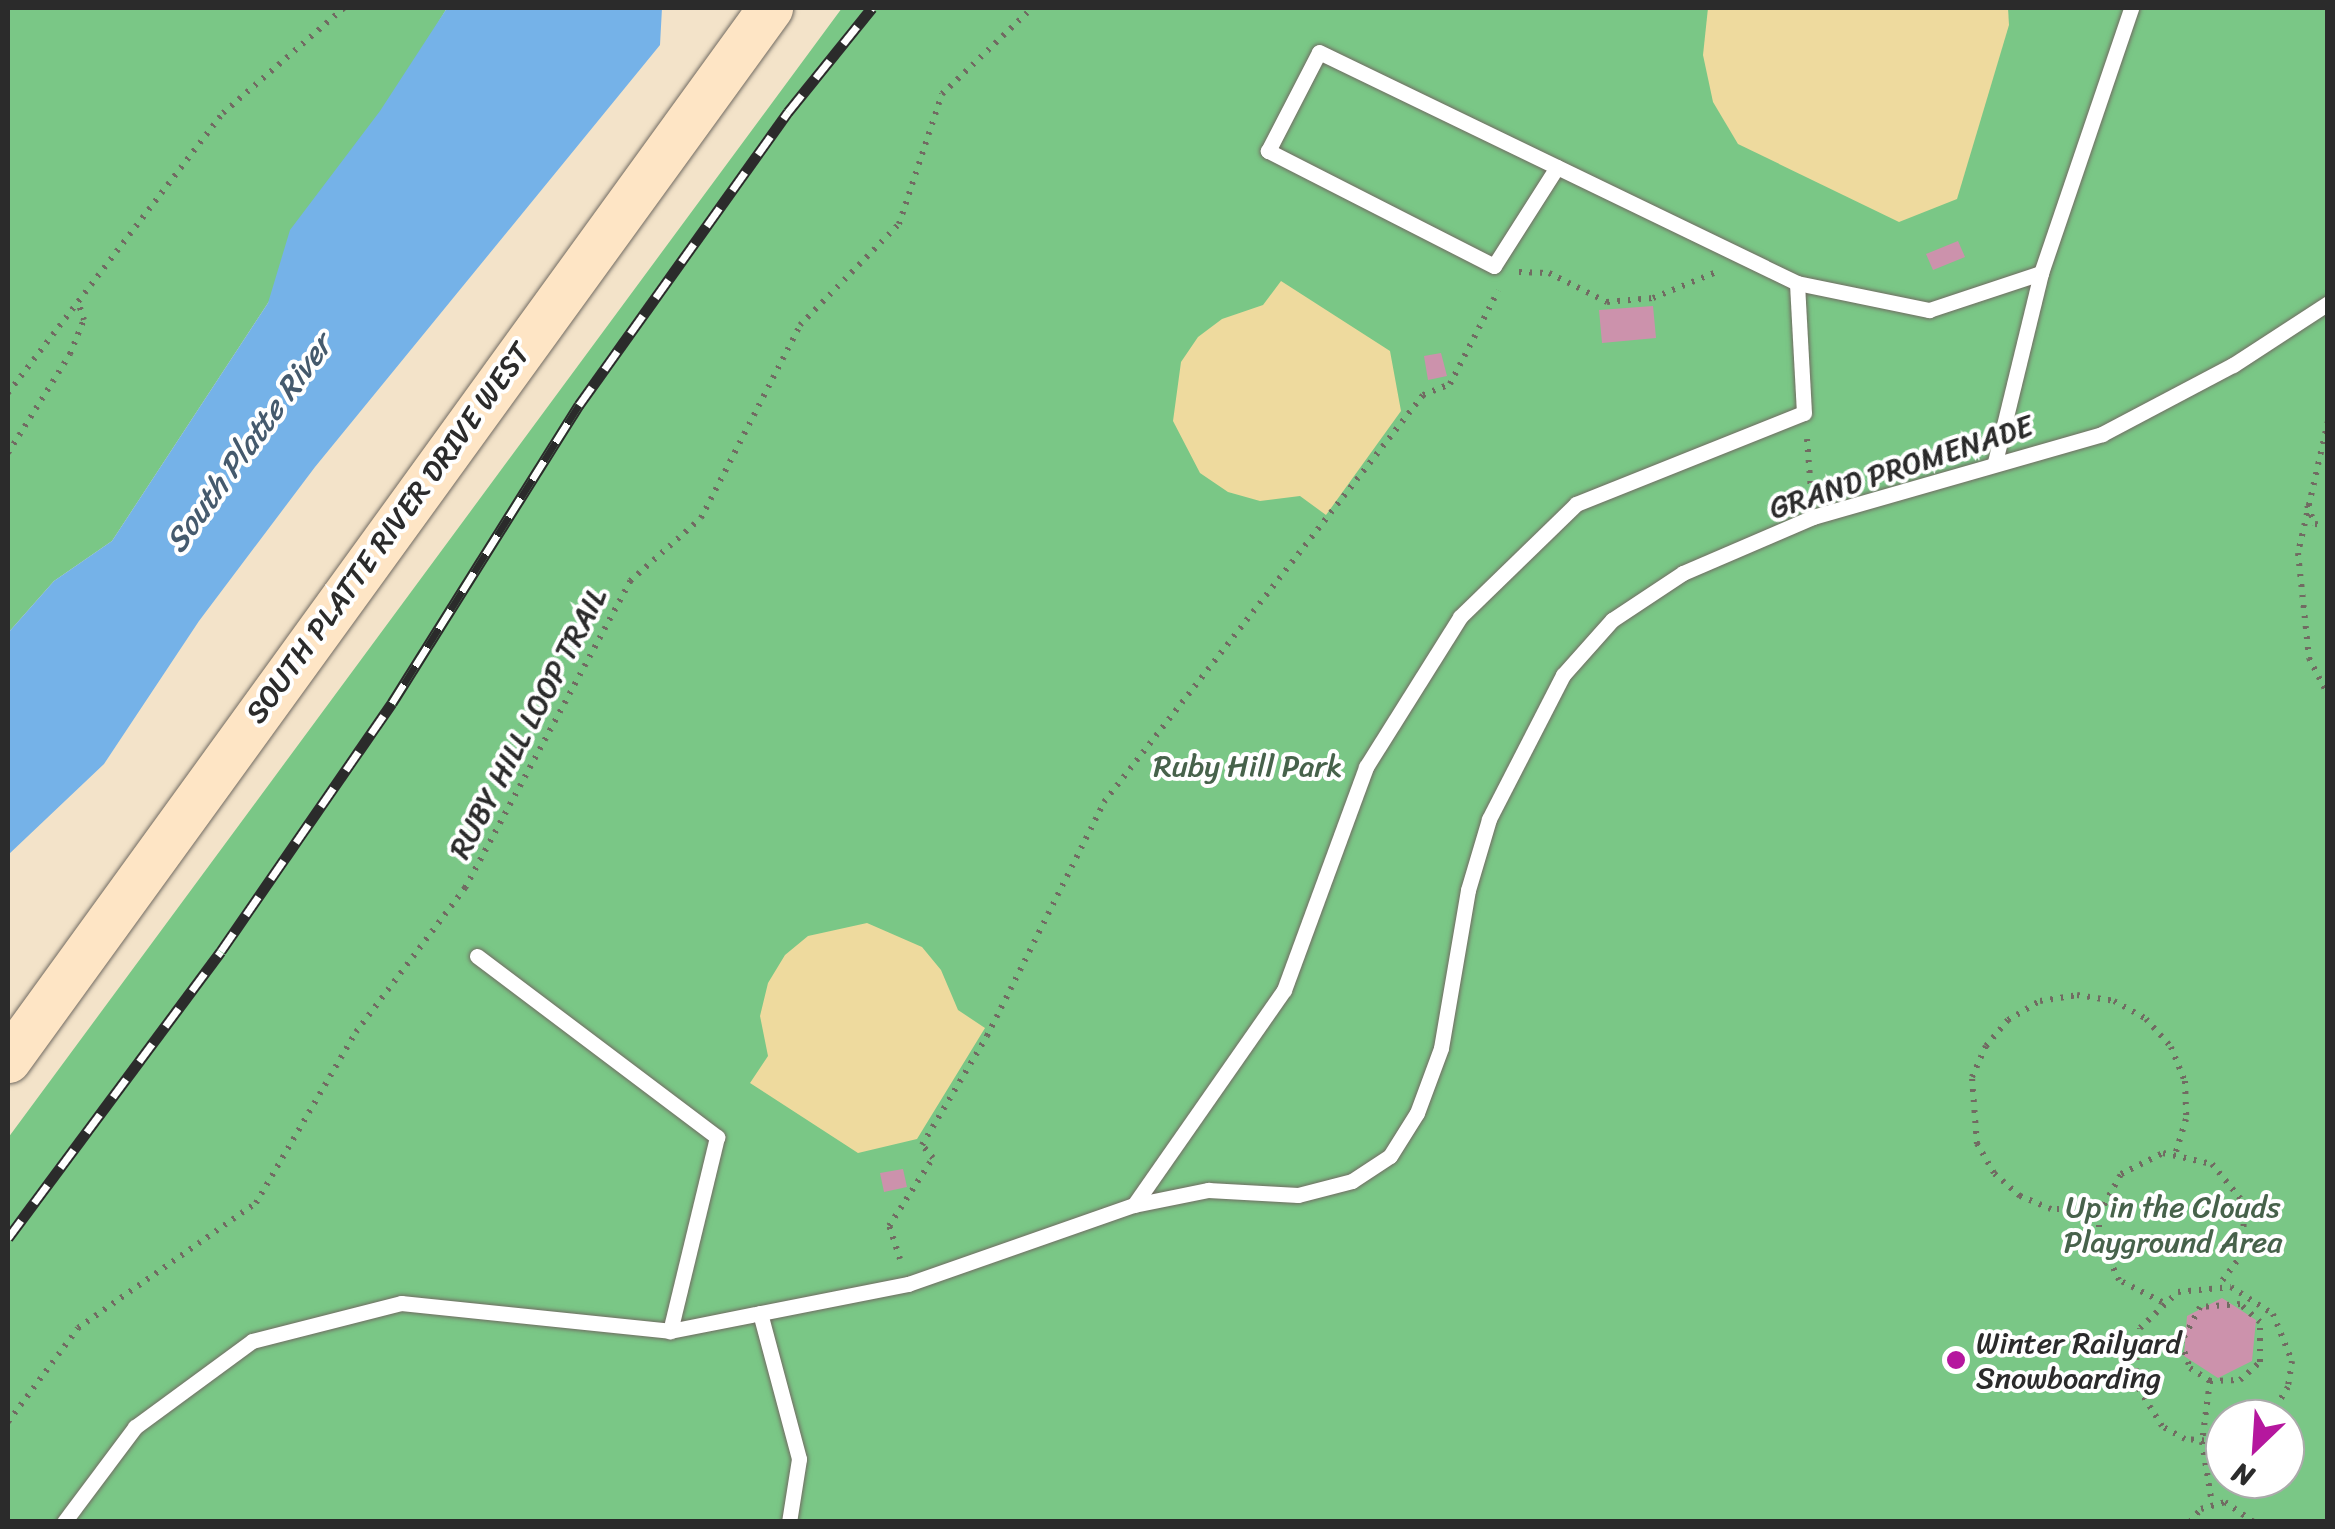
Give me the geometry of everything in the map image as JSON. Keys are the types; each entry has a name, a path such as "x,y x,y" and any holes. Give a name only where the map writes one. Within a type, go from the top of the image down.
{"street":[{"name":"SOUTH PLATTE RIVER DRIVE WEST","path":"8,1060 770,8"}],"lane":[{"path":"1995,462 2042,273 2131,8"},
{"path":"1557,168 1494,266 1268,152 1318,52 1796,283 1929,310 2042,273"},
{"path":"1134,1205 1284,990 1366,767 1460,617 1576,504 1804,412 1796,283"},
{"name":"GRAND PROMENADE","path":"64,1522 135,1428 252,1341 401,1302 670,1331 908,1284 1134,1205 1208,1190 1298,1195 1352,1182 1390,1156 1417,1112 1441,1048 1468,890 1489,819 1562,674 1612,620 1683,573 1813,517 2102,434 2232,365 2328,304"},
{"path":"476,956 718,1137 670,1331"},
{"path":"760,1313 798,1458 789,1522"}],"path":[{"path":"8,393 223,114 344,8"},
{"name":"RUBY HILL LOOP TRAIL","path":"8,1422 78,1328 256,1204 356,1032 465,888 630,581 701,518 800,324 899,224 942,94 1032,8"},
{"path":"1509,271 1549,272 1607,302 1653,298 1748,259"},
{"path":"908,1284 889,1226 933,1158 922,1145 987,1036 1104,802 1424,395 1450,384 1500,287"},
{"path":"8,453 70,354 84,320 78,300"},
{"path":"1804,412 1813,517"},
{"path":"2328,421 2298,553 2309,658 2328,695"},
{"path":"2307,504 2315,524 2328,525"},
{"path":"2101,1209 2051,1210 2020,1196 1994,1173 1977,1144 1970,1111 1972,1077 1986,1046 2008,1020 2040,1001 2077,995 2114,1001 2146,1019 2171,1047 2185,1081 2186,1119 2175,1154"},
{"path":"2164,1302 2138,1294 2106,1260 2101,1209 2121,1174 2140,1160 2175,1154 2212,1164 2244,1203 2244,1253 2221,1286 2219,1301"},
{"path":"2202,1442 2162,1426 2134,1381 2140,1328 2178,1292 2221,1286 2254,1297 2286,1336 2292,1361 2282,1399"},
{"path":"2219,1301 2252,1311 2264,1349 2240,1380 2210,1381 2190,1368 2182,1342 2190,1316 2219,1301"},
{"path":"2210,1381 2202,1442 2212,1504"},
{"path":"2285,1394 2296,1398"},
{"path":"2190,1522 2212,1504 2237,1505 2254,1522"}],"green space":[{"path":"8,8 447,8 268,303 112,541 54,581 8,633"},
{"name":"Ruby Hill Park","path":"842,8 2327,8 2327,1521 8,1522 8,1138"}],"sand":[{"path":"1708,8 2008,8 2009,25 1957,199 1899,222 1738,144 1713,102 1703,55"},
{"path":"1281,281 1390,351 1401,411 1326,515 1300,496 1260,501 1228,492 1200,473 1173,421 1181,362 1198,337 1222,319 1263,305"},
{"path":"867,923 922,947 941,970 958,1010 985,1028 917,1139 858,1153 750,1083 768,1056 760,1016 768,983 785,955 808,936"}],"water":[{"name":"South Platte River","path":"447,8 662,8 660,45 315,467 199,621 104,764 8,855 8,633 54,581 112,541 268,303 290,230 380,111"}],"building":[{"path":"1958,241 1965,257 1933,270 1926,254"},
{"path":"1653,306 1656,338 1602,343 1599,310"},
{"path":"1441,353 1447,376 1428,380 1424,356"},
{"path":"903,1169 907,1187 884,1192 880,1173"},
{"path":"2222,1298 2256,1320 2252,1361 2218,1378 2184,1356 2187,1316"}],"railway":[{"path":"8,1238 221,951 392,703 579,405 788,112 872,8"}],"place":[{"name":"Winter Railyard Snowboarding","path":"1956,1360"}],"park label":[{"name":"Up in the Clouds Playground Area","path":"2173,1224"}]}
